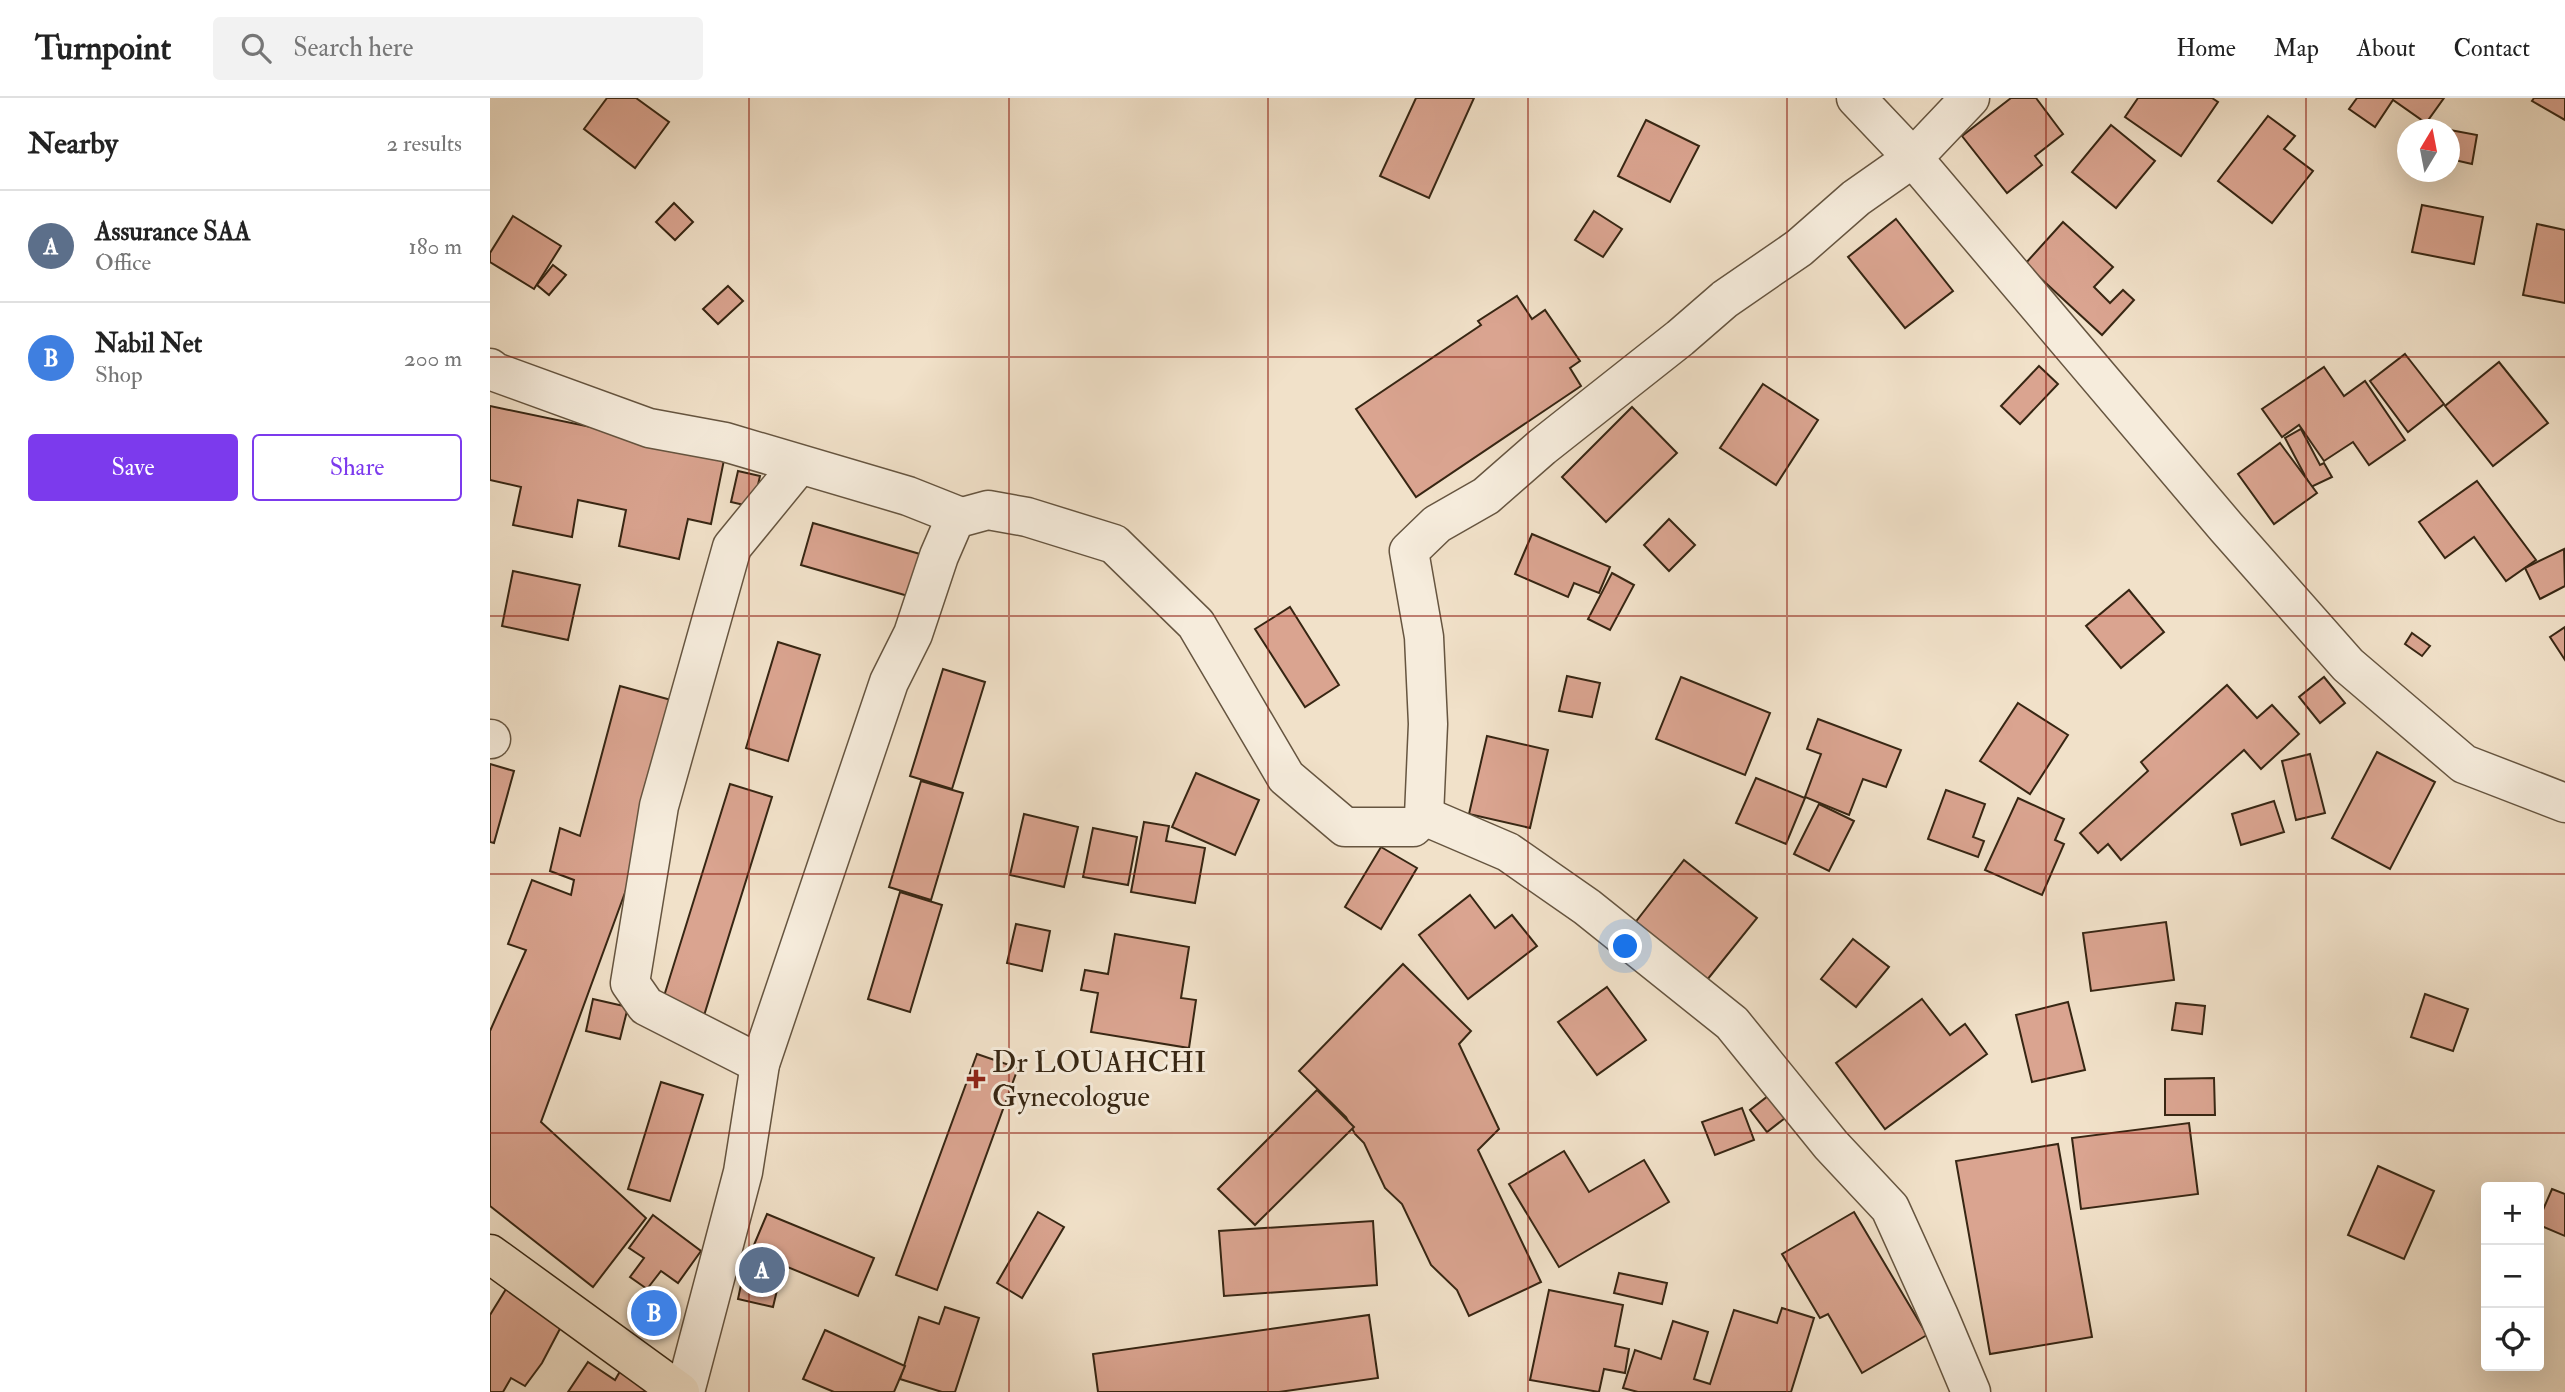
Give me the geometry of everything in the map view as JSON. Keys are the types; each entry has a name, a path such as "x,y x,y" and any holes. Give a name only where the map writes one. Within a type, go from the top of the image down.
{"main road":[{"path":"490,1254 680,1392"}],"street":[{"path":"1856,98 1913,158 2226,527 2348,665 2464,764 2565,803"},
{"path":"685,1392 743,1172 760,1064 890,682 913,634 939,556 955,519 988,510 1014,514 1114,544 1196,624 1286,777 1345,827 1413,827 1424,816 1428,724 1424,637 1409,551 1437,524 1486,496 1542,447 1725,299 1799,248 1856,198 1913,158 1970,98"},
{"path":"490,368 649,428 725,442 908,496 961,517"},
{"path":"760,1064 646,1006 630,983 659,806 732,547 799,465"},
{"path":"1424,816 1508,852 1587,907 1732,1023 1831,1145 1890,1208 1971,1392"}],"building":[{"path":"607,98 636,98 669,122 635,168 584,129"},
{"path":"1416,98 1474,98 1429,198 1380,176"},
{"path":"2011,98 2036,98 2063,134 2035,156 2042,165 2007,193 1962,136"},
{"path":"2138,98 2212,98 2218,102 2181,156 2125,117"},
{"path":"2357,98 2444,98 2429,119 2420,119 2393,100 2375,127 2349,109"},
{"path":"2534,98 2565,98 2565,120 2532,101"},
{"path":"2268,116 2295,136 2284,149 2313,171 2272,223 2218,181"},
{"path":"1646,120 1699,146 1670,202 1618,176"},
{"path":"2111,125 2155,161 2116,208 2072,172"},
{"path":"2460,132 2477,135 2472,164 2460,161"},
{"path":"674,203 693,222 675,240 656,222"},
{"path":"2422,205 2483,217 2474,264 2412,252"},
{"path":"1594,211 1622,229 1603,257 1575,240"},
{"path":"513,216 561,246 534,289 490,262 490,253"},
{"path":"1896,219 1953,291 1905,328 1848,257"},
{"path":"2063,222 2113,267 2094,287 2110,303 2123,290 2134,300 2102,335 2025,264"},
{"path":"2537,224 2565,230 2565,303 2523,295"},
{"path":"553,265 566,275 549,295 537,285"},
{"path":"728,286 743,301 718,324 703,309"},
{"path":"1517,296 1532,319 1545,310 1580,361 1570,368 1581,386 1416,497 1356,409 1481,325 1478,321"},
{"path":"2405,354 2444,404 2408,432 2370,381"},
{"path":"2499,362 2548,423 2493,466 2445,406"},
{"path":"2039,366 2058,384 2020,424 2001,406"},
{"path":"2324,367 2344,396 2365,381 2405,440 2369,465 2353,442 2324,461 2299,425 2282,437 2262,409"},
{"path":"1763,384 1818,420 1776,485 1720,448"},
{"path":"490,406 725,455 711,524 688,519 679,559 619,546 626,510 578,500 572,537 513,525 521,487 490,480"},
{"path":"1632,407 1677,453 1606,522 1562,477"},
{"path":"2301,429 2320,465 2324,463 2332,477 2311,487 2285,438"},
{"path":"2280,443 2317,493 2274,524 2238,474"},
{"path":"738,471 760,476 753,507 731,502"},
{"path":"2477,481 2536,560 2506,581 2474,537 2445,558 2419,522"},
{"path":"1669,519 1695,545 1669,571 1644,545"},
{"path":"813,523 920,554 908,596 801,565"},
{"path":"1532,534 1610,567 1599,593 1574,583 1568,597 1515,574"},
{"path":"2564,549 2565,586 2540,599 2525,568"},
{"path":"513,571 580,585 568,640 502,626"},
{"path":"1612,573 1634,585 1610,630 1588,619"},
{"path":"2129,590 2164,632 2121,668 2086,626"},
{"path":"1290,607 1339,685 1305,707 1255,629"},
{"path":"2565,627 2565,660 2550,637"},
{"path":"2412,633 2430,646 2422,656 2405,644"},
{"path":"778,642 820,655 788,761 746,748"},
{"path":"943,669 985,682 952,789 910,776"},
{"path":"1567,676 1600,683 1592,717 1559,711"},
{"path":"1681,677 1770,713 1745,775 1656,739"},
{"path":"2324,677 2345,703 2320,723 2299,697"},
{"path":"2227,685 2257,718 2272,705 2299,734 2261,769 2244,750 2121,860 2108,844 2098,853 2080,833 2148,771 2141,762"},
{"path":"620,686 682,703 630,879 541,1122 646,1218 593,1287 490,1206 490,1031 526,950 508,944 532,880 571,895 574,880 550,871 560,828 580,836"},
{"path":"2018,703 2068,735 2030,794 1980,761"},
{"path":"1818,719 1901,750 1886,787 1863,779 1849,815 1805,797 1821,754 1807,749"},
{"path":"1487,736 1548,750 1530,828 1469,814"},
{"path":"2377,752 2435,782 2390,869 2332,838"},
{"path":"2310,754 2325,813 2296,820 2282,761"},
{"path":"490,764 514,771 494,843 490,842"},
{"path":"1196,773 1259,800 1235,855 1172,827"},
{"path":"1756,778 1805,798 1786,844 1736,823"},
{"path":"921,781 963,793 931,900 889,887"},
{"path":"730,784 772,797 702,1022 660,1009"},
{"path":"1946,790 1985,804 1973,837 1984,841 1978,857 1928,839"},
{"path":"2018,798 2064,819 2055,840 2064,844 2042,895 1985,870"},
{"path":"2274,801 2284,832 2241,845 2232,814"},
{"path":"1819,804 1854,821 1829,871 1794,854"},
{"path":"1024,814 1078,827 1064,887 1010,875"},
{"path":"1144,822 1169,826 1166,841 1205,848 1195,903 1131,892"},
{"path":"1093,828 1137,837 1128,885 1083,877"},
{"path":"1381,847 1417,868 1381,929 1345,907"},
{"path":"1684,860 1757,918 1707,980 1634,924"},
{"path":"900,892 942,905 910,1012 868,999"},
{"path":"1470,895 1495,928 1512,915 1537,946 1468,999 1419,935"},
{"path":"2166,922 2174,980 2091,991 2083,933"},
{"path":"1016,924 1050,931 1042,971 1007,963"},
{"path":"1115,934 1189,947 1181,998 1196,1000 1189,1048 1091,1032 1098,993 1081,990 1085,970 1108,974"},
{"path":"1853,939 1889,967 1856,1007 1821,979"},
{"path":"1403,964 1471,1031 1459,1044 1499,1129 1478,1150 1541,1282 1469,1316 1457,1290 1431,1265 1402,1204 1385,1188 1364,1143 1355,1134 1346,1117 1299,1071"},
{"path":"1607,987 1646,1040 1597,1075 1558,1022"},
{"path":"2425,994 2468,1009 2453,1051 2411,1037"},
{"path":"593,999 628,1007 620,1039 586,1031"},
{"path":"1922,999 1950,1035 1965,1024 1987,1054 1885,1129 1836,1063"},
{"path":"2068,1002 2085,1070 2032,1082 2016,1015"},
{"path":"2176,1003 2205,1006 2202,1034 2172,1030"},
{"path":"977,1054 1018,1068 937,1290 896,1275"},
{"path":"2214,1078 2215,1115 2165,1115 2165,1079"},
{"path":"661,1082 703,1095 670,1201 628,1189"},
{"path":"1317,1090 1354,1127 1255,1225 1218,1189"},
{"path":"1768,1096 1785,1118 1767,1132 1750,1110"},
{"path":"1742,1108 1754,1140 1715,1155 1702,1122"},
{"path":"2189,1123 2198,1194 2081,1209 2072,1138"},
{"path":"2058,1144 2092,1337 1990,1354 1956,1161"},
{"path":"1564,1151 1589,1192 1644,1160 1669,1202 1559,1267 1509,1184"},
{"path":"2378,1166 2434,1191 2404,1259 2348,1235"},
{"path":"2552,1189 2565,1194 2565,1236 2544,1227 2544,1207"},
{"path":"1038,1212 1064,1227 1022,1298 997,1283"},
{"path":"1854,1212 1927,1335 1862,1373 1828,1314 1820,1318 1782,1254"},
{"path":"767,1214 874,1258 858,1296 751,1252"},
{"path":"653,1215 701,1251 678,1283 661,1271 647,1289 630,1277 644,1258 629,1248"},
{"path":"1373,1221 1377,1285 1224,1296 1219,1231"},
{"path":"746,1261 782,1269 773,1307 738,1299"},
{"path":"1619,1273 1667,1283 1662,1304 1614,1293"},
{"path":"506,1289 563,1323 542,1363 525,1386 511,1378 503,1392 490,1392 490,1315"},
{"path":"1549,1290 1623,1305 1615,1346 1629,1349 1625,1373 1604,1369 1599,1392 1530,1380"},
{"path":"945,1307 979,1318 955,1392 942,1392 900,1379 919,1317 939,1324"},
{"path":"1782,1308 1814,1318 1791,1392 1638,1392 1623,1388 1635,1350 1661,1359 1673,1321 1708,1332 1694,1379 1710,1384 1734,1310 1777,1323"},
{"path":"1369,1315 1378,1378 1279,1392 1098,1392 1093,1354"},
{"path":"825,1330 905,1366 894,1392 834,1392 803,1379"},
{"path":"588,1362 615,1380 622,1368 655,1392 568,1392"}],"place":[{"name":"Dr LOUAHCHI Gynecologue","path":"976,1079"},
{"name":"Assurance SAA","path":"762,1270"},
{"name":"Nabil Net","path":"654,1313"}]}
